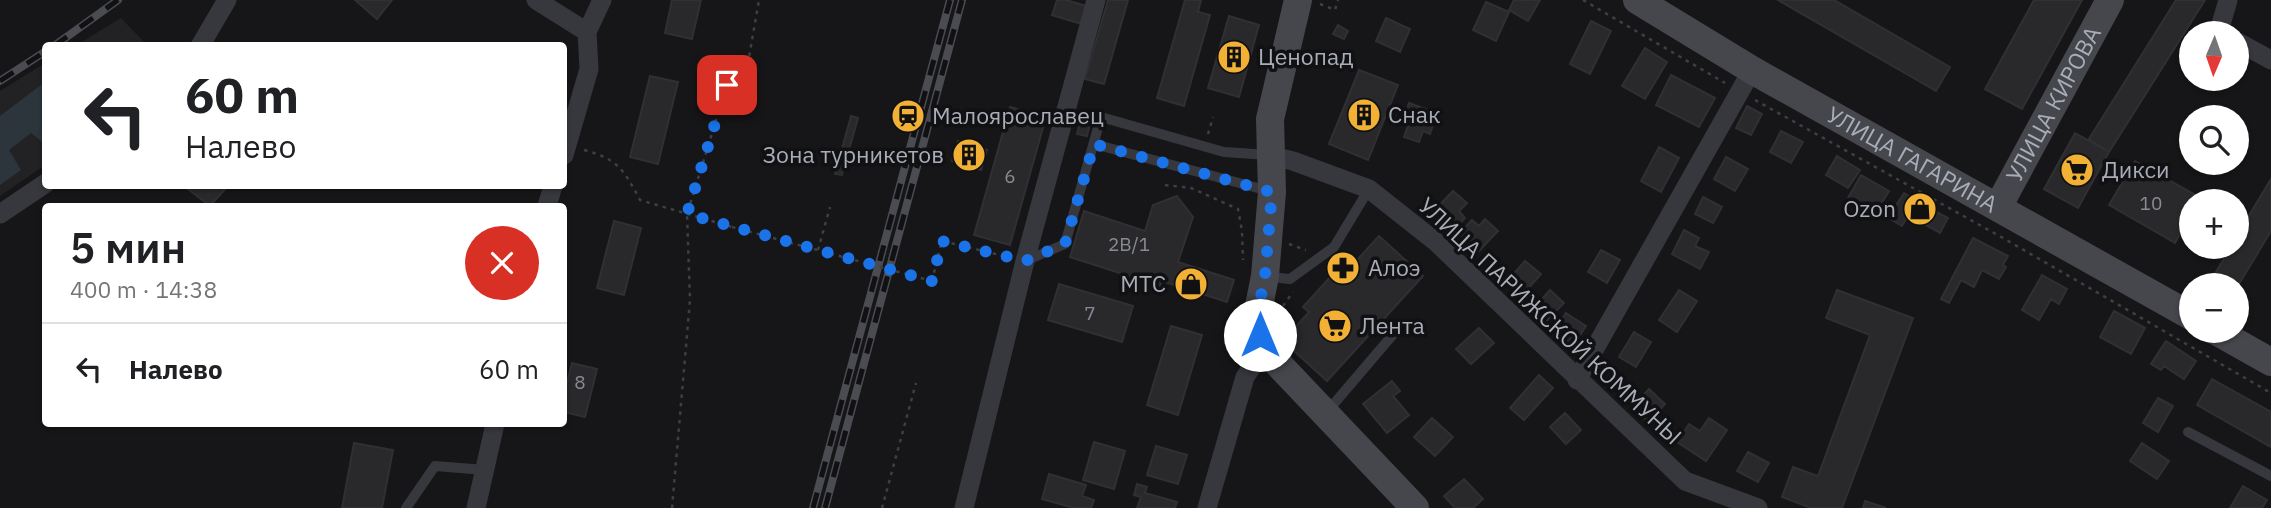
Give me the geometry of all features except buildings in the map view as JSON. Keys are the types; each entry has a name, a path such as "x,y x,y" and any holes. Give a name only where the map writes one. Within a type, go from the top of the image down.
{"main road":[{"path":"1298,0 1270,119 1272,192 1265,276 1256,321 1264,348 1415,508"},
{"name":"УЛИЦА ГАГАРИНА","path":"1637,0 1746,81 1998,207 2179,309"},
{"name":"УЛИЦА КИРОВА","path":"1998,207 2110,0"},
{"path":"2237,343 2271,362"}],"street":[{"path":"202,42 227,0"},
{"path":"536,0 587,32"},
{"path":"567,143 589,69 587,32 602,0"},
{"path":"964,508 1025,261 1096,0"},
{"path":"2222,21 2228,0"},
{"path":"2249,48 2271,60"},
{"path":"1577,380 1746,81"},
{"name":"УЛИЦА ПАРИЖСКОЙ КОММУНЫ","path":"1269,155 1369,189 1436,242 1685,481 1758,508"},
{"path":"0,214 42,186"},
{"path":"1207,508 1245,377 1264,348"},
{"path":"476,508 494,427"}],"lane":[{"path":"1025,261 1065,244 1101,117 1224,152 1269,155"},
{"path":"1094,144 1272,192"},
{"path":"1265,276 1290,279 1334,247 1369,189"},
{"path":"1325,413 1396,331"},
{"path":"2188,432 2271,476"},
{"path":"406,508 435,466 485,470"}],"path":[{"path":"672,508 690,300 687,214 727,85 748,63 759,0"},
{"path":"1312,1 1335,10 1338,0"},
{"path":"1583,0 1746,81 2003,238 2271,393"},
{"path":"567,150 613,160 624,171 640,200 932,281 942,241 1025,261"},
{"path":"1165,185 1191,188 1238,209 1242,231 1295,245 1320,257"},
{"path":"818,250 830,207"},
{"path":"1278,311 1295,290"},
{"path":"882,508 916,383"}],"shaded area":[{"path":"121,18 144,42 82,42"},
{"path":"42,65 42,167 0,196 0,91"},
{"path":"42,84 42,142 31,133 9,150 21,170 0,185 0,116"}],"railway":[{"path":"60,42 118,0"},
{"path":"813,508 950,0"},
{"path":"825,508 962,0"},
{"path":"0,81 42,54"}],"place":[{"name":"Ценопад","path":"1234,57"},
{"name":"Снак","path":"1364,115"},
{"name":"Малоярославец","path":"908,116"},
{"name":"Зона турникетов","path":"969,155"},
{"name":"Дикси","path":"2077,170"},
{"name":"Ozon","path":"1920,209"},
{"name":"Алоэ","path":"1343,268"},
{"name":"МТС","path":"1191,284"},
{"name":"Лента","path":"1335,326"}],"route":[{"path":"727,85 687,214 932,281 942,241 1025,261 1065,244 1094,144 1272,192 1265,276 1256,321 1260,335"}]}
